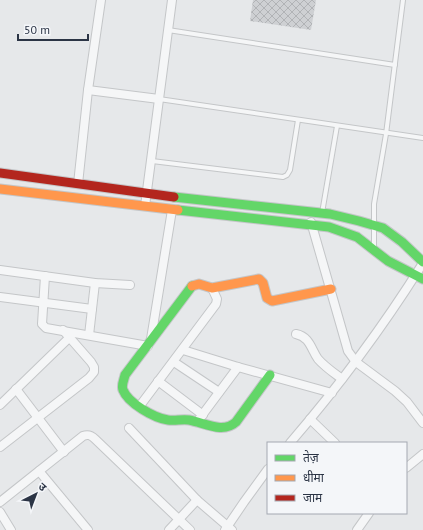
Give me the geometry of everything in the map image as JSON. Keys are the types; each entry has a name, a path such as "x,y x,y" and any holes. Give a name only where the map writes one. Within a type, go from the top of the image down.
{"street":[{"path":"78,184 88,90 101,0"},
{"path":"145,206 172,0"},
{"path":"88,90 159,99"},
{"path":"0,173 147,193 308,212 352,219 383,228 402,242 423,263 419,277 332,393 291,442"},
{"path":"0,188 172,210 329,227 357,237 388,261 419,277"},
{"path":"149,344 172,210"},
{"path":"308,212 348,351 356,362 395,391 407,402 422,420"},
{"path":"0,270 95,283 130,285"},
{"path":"45,276 42,324 46,328 149,344"},
{"path":"200,419 168,420 155,416 139,407 129,398 123,390 122,382 125,375 193,285 199,284 212,288 259,279 263,283 267,298 272,301 331,289"},
{"path":"89,335 95,283"},
{"path":"139,407 183,350 217,301 212,288"},
{"path":"0,298 92,309"},
{"path":"0,447 89,378 94,372 94,367 91,362 63,330"},
{"path":"296,334 302,335 308,341 318,358 325,366 342,379"},
{"path":"0,405 70,337"},
{"path":"183,350 332,393"},
{"path":"174,362 219,392"},
{"path":"200,419 238,367"},
{"path":"158,381 200,419 222,428 230,427 236,422 270,375"},
{"path":"16,389 64,452"},
{"path":"310,419 334,442"},
{"path":"129,428 196,500 228,529 244,502 267,470"},
{"path":"0,502 83,436 91,435 190,530"},
{"path":"407,467 423,454"},
{"path":"39,471 88,530"},
{"path":"169,530 196,500"},
{"path":"0,512 11,530"},
{"path":"357,530 368,514"}],"lane":[{"path":"374,251 374,204 386,134 403,0"},
{"path":"168,30 395,65"},
{"path":"159,99 386,134 423,138"},
{"path":"152,161 283,177 287,175 290,170 298,120"},
{"path":"322,214 337,126"}],"building":[{"path":"253,0 316,0 311,30 250,21"}],"traffic: fast":[{"path":"174,197 330,214 359,221 383,228 402,242 423,262"},
{"path":"178,210 329,227 357,237 388,261 423,279"},
{"path":"192,286 125,375 122,386 130,400 142,409 162,419 189,420 214,427 225,427 236,422 270,375"}],"traffic: slow":[{"path":"0,189 178,210"},
{"path":"192,286 199,284 212,288 259,279 263,283 267,298 272,301 331,289"}],"traffic: jam":[{"path":"0,173 174,197"}]}
